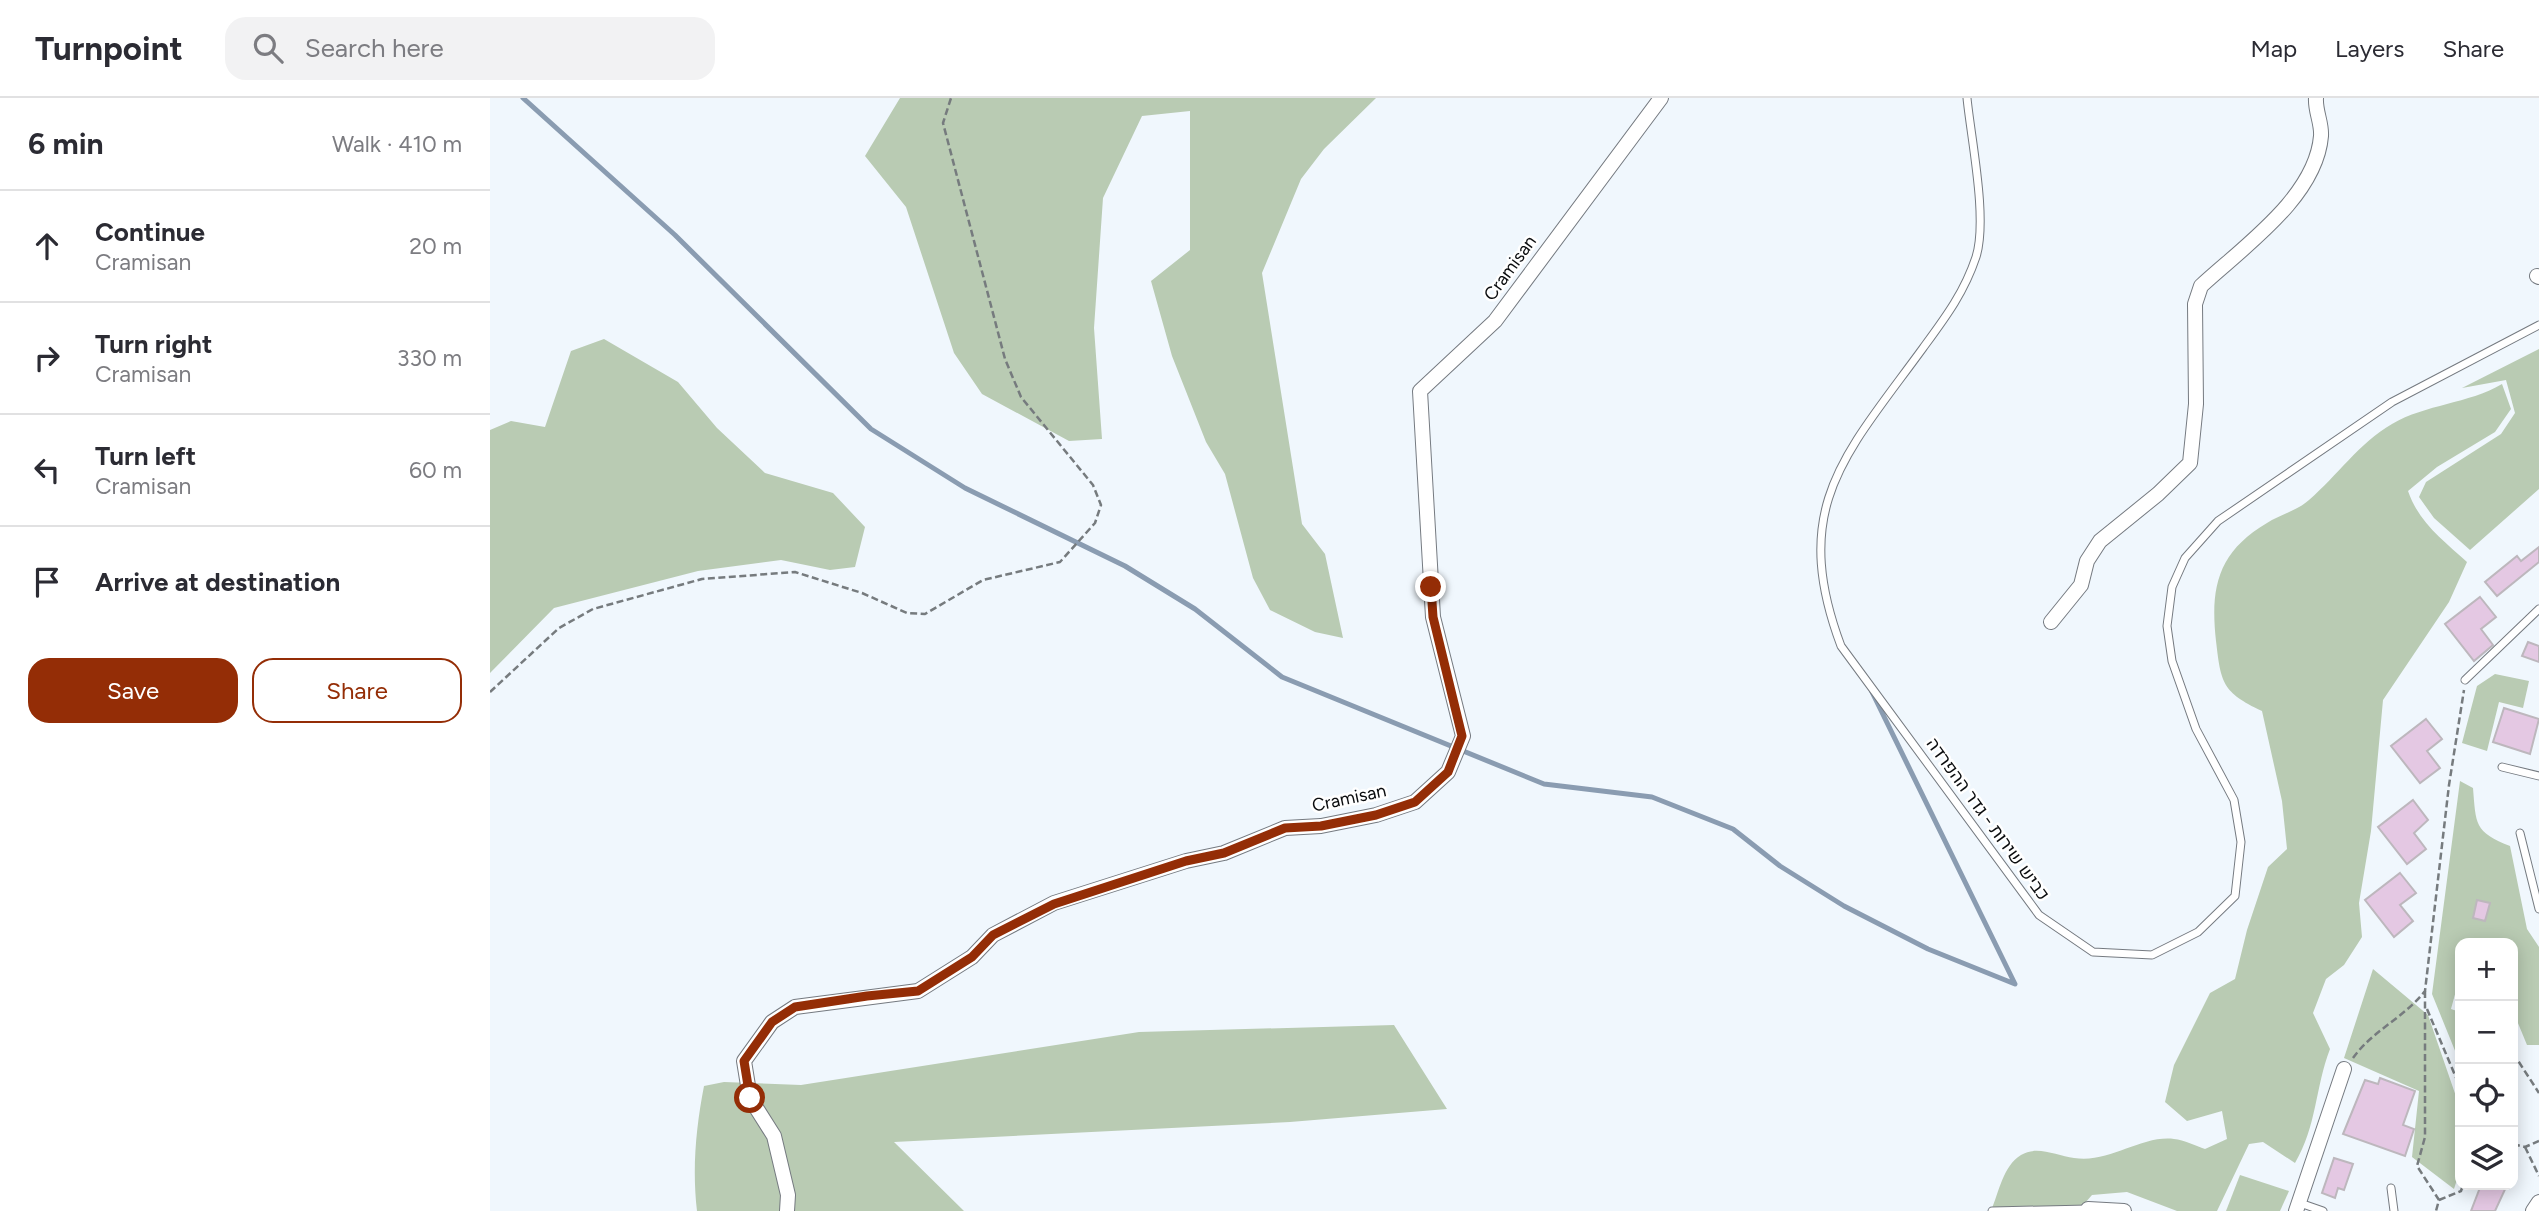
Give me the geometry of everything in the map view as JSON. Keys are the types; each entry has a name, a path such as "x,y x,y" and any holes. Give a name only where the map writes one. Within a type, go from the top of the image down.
{"street":[{"name":"Cramisan","path":"787,1211 788,1195 774,1136 750,1098 744,1061 772,1022 795,1007 918,991 972,957 993,935 1054,904 1186,861 1224,853 1285,828 1321,826 1376,815 1415,802 1448,772 1462,736 1433,617 1420,391 1495,321 1661,98"},
{"path":"2051,622 2081,584 2087,561 2100,541 2158,494 2190,463 2196,404 2195,304 2201,286 2302,190 2315,159 2321,134 2316,98"},
{"path":"2298,1207 2344,1069"},
{"path":"2533,1211 2539,1202"},
{"path":"2088,1209 2123,1211"}],"lane":[{"name":"כביש שירות - גדר ההפרדה","path":"1967,98 1979,208 1977,253 1962,295 1852,446 1833,483 1823,509 1823,579 1828,609 1841,646 1906,736 2039,915 2093,951 2152,955 2198,932 2235,896 2241,842 2234,800 2196,729 2171,649 2167,626 2172,587 2185,558 2218,521 2392,402 2539,325"},
{"path":"2465,680 2539,609"},
{"path":"2502,767 2539,776"},
{"path":"2521,833 2539,909"},
{"path":"2391,1188 2394,1211"},
{"path":"2298,1207 2323,1211"},
{"path":"1992,1211 2088,1209"}],"path":[{"path":"490,692 559,628 593,609 702,579 795,572 863,593 907,613 925,614 983,580 1060,562 1095,523 1101,505 1093,485 1021,397 1005,359 943,123 951,98"},
{"path":"2436,1211 2439,1200 2417,1166 2426,1137 2426,991 2449,785 2465,680"},
{"path":"2344,1069 2360,1048 2414,1006 2426,991"},
{"path":"2426,1007 2455,1075"},
{"path":"2518,1063 2539,1093"},
{"path":"2518,1145 2525,1147 2539,1141"},
{"path":"2525,1147 2539,1176"},
{"path":"2439,1200 2461,1190"}],"green space":[{"path":"900,98 1376,98 1324,149 1301,179 1262,273 1302,524 1325,554 1343,638 1315,632 1270,610 1253,578 1225,474 1206,442 1172,356 1151,281 1190,250 1190,111 1142,116 1103,198 1094,328 1102,439 1069,441 982,394 954,353 906,207 865,156"},
{"path":"604,339 678,382 717,428 765,473 833,493 865,527 855,567 830,570 781,560 698,571 554,608 490,673 490,430 511,421 545,427 571,351"},
{"path":"2539,349 2539,489 2470,550 2434,518 2419,497 2426,482 2501,434 2515,413 2506,380 2462,388"},
{"path":"2502,384 2511,409 2495,432 2437,467 2408,491 2425,522 2467,562 2449,602 2383,700 2371,831 2359,903 2362,937 2344,965 2326,979 2313,1013 2330,1049 2308,1135 2295,1163 2263,1142 2249,1144 2217,1211 2177,1211 2127,1192 2092,1195 2078,1211 1991,1211 2010,1166 2027,1152 2040,1151 2087,1159 2162,1139 2178,1140 2205,1149 2227,1139 2222,1111 2187,1121 2165,1102 2174,1065 2210,993 2235,979 2247,930 2268,867 2287,849 2282,801 2262,711 2231,692 2222,677 2214,622 2221,573 2228,559 2250,534 2305,504 2380,432 2405,417 2475,396"},
{"path":"2495,674 2529,681 2523,708 2499,702 2487,751 2462,743 2477,686"},
{"path":"2460,781 2473,788 2475,810 2483,831 2510,846 2527,929 2539,947 2539,1045 2527,1045 2518,1023 2518,938 2455,938 2455,994 2451,1009 2455,1010 2455,1051 2432,994"},
{"path":"2373,969 2428,1015 2455,1093 2454,1189 2412,1157 2419,1091 2344,1058"},
{"path":"1394,1025 1447,1109 1290,1122 894,1142 964,1211 697,1211 696,1148 704,1086 724,1082 801,1085 1139,1032"},
{"path":"2240,1175 2289,1191 2280,1211 2226,1211"}],"building":[{"path":"2539,547 2539,562 2497,596 2485,582 2517,556 2521,561"},
{"path":"2480,597 2496,617 2481,629 2493,645 2474,661 2445,624"},
{"path":"2528,642 2539,646 2539,662 2522,656"},
{"path":"2504,708 2539,719 2530,754 2493,742"},
{"path":"2426,719 2442,739 2427,751 2440,768 2420,783 2391,746"},
{"path":"2413,800 2428,820 2414,833 2426,849 2407,864 2378,827"},
{"path":"2400,873 2416,893 2400,905 2413,921 2394,937 2365,900"},
{"path":"2477,900 2490,903 2485,921 2473,918"},
{"path":"2380,1078 2415,1091 2403,1125 2414,1129 2405,1156 2343,1134 2365,1080 2378,1084"},
{"path":"2334,1158 2353,1164 2344,1190 2338,1188 2335,1198 2322,1193"},
{"path":"2479,1190 2505,1190 2495,1211 2471,1211"}],"waterway":[{"path":"523,98 675,235 871,429 965,488 1125,566 1195,609 1282,677 1544,784 1652,797 1733,829 1780,866 1844,906 1928,949 2015,984 1872,692"}],"route":[{"path":"750,1098 744,1061 772,1022 795,1007 918,991 972,957 993,935 1054,904 1186,861 1224,853 1285,828 1321,826 1376,815 1415,802 1448,772 1462,736 1433,617 1431,587"}]}
